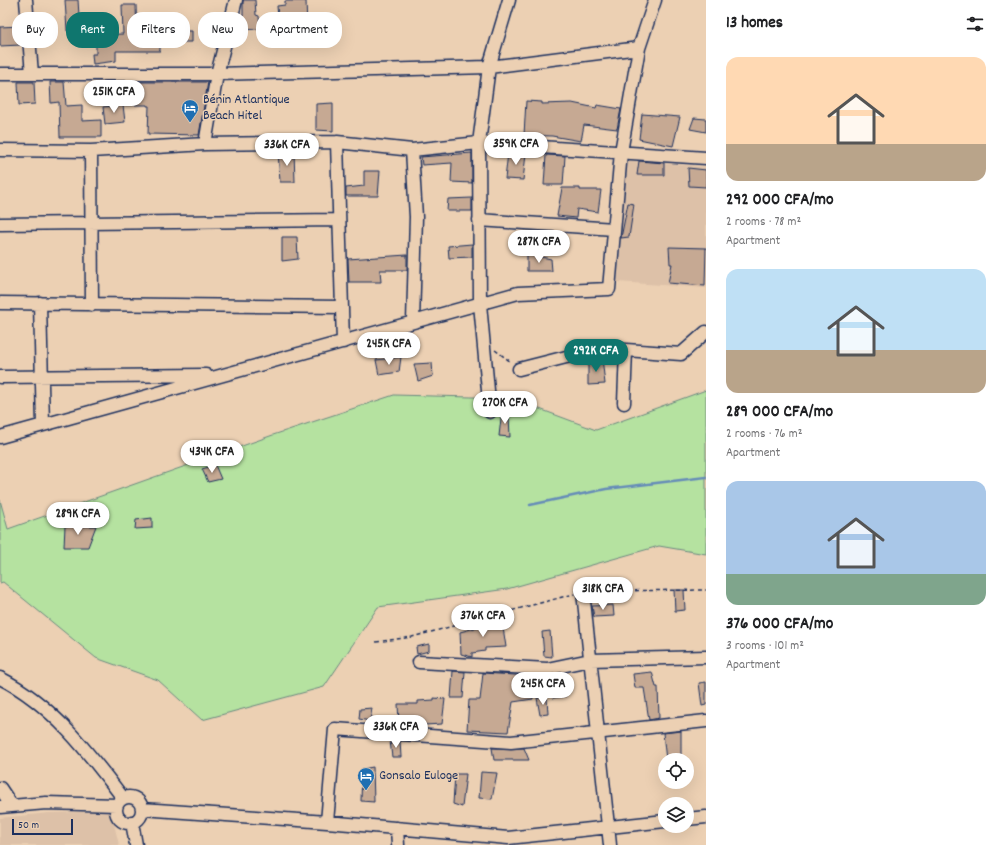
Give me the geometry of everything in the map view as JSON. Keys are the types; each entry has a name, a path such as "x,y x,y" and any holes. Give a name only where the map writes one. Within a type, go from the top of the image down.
{"street":[{"path":"26,0 32,74"},
{"path":"205,144 217,74 236,0"},
{"path":"490,412 480,304 479,143 488,67 508,0"},
{"path":"0,437 518,293 609,289 622,152 639,48 655,0"},
{"path":"0,74 217,74 488,67 639,48"},
{"path":"0,150 91,151 205,144 337,142 412,150 479,143 706,158"},
{"path":"337,142 343,342"},
{"path":"412,150 416,217 413,322"},
{"path":"91,151 92,305"},
{"path":"0,224 339,220"},
{"path":"479,220 614,229"},
{"path":"0,303 342,307"},
{"path":"40,303 43,425"},
{"path":"519,368 590,351 626,350 681,354 706,332"},
{"path":"624,403 626,350"},
{"path":"0,377 223,375"},
{"path":"583,592 610,845"},
{"path":"419,662 547,669 590,660 706,657"},
{"path":"0,678 11,683 60,720 120,802"},
{"path":"327,822 335,729 511,742 706,721"},
{"path":"0,788 6,807 46,803 120,802 132,797 139,801 142,810 139,818 132,822 127,822 120,818 117,814 120,802"},
{"path":"142,810 327,822 508,838 658,822"},
{"path":"694,818 706,817"},
{"path":"132,822 136,845"},
{"path":"397,828 398,845"}],"path":[{"path":"483,340 519,368"},
{"path":"376,642 412,637 583,592 706,590"}],"shaded area":[{"path":"626,160 706,167 706,288 617,282"},
{"path":"111,811 119,845 0,845 0,818 49,813"}],"green space":[{"path":"706,390 706,554 659,546 507,589 378,607 324,687 202,720 158,680 96,658 3,582 0,583 0,500 8,529 273,435 394,395 510,398 596,430"}],"building":[{"path":"65,0 78,0 79,12 66,12 66,16"},
{"path":"243,0 255,0 256,29 248,30 248,12 243,12"},
{"path":"285,1 306,1 306,12 278,12 277,6 285,5"},
{"path":"122,5 136,5 136,12 127,12 127,48 160,48 160,51 116,51 116,61 93,64 92,54 96,54 96,48 119,48 119,34 123,34"},
{"path":"12,26 12,45 0,46 0,27"},
{"path":"190,31 192,31 192,42 190,42"},
{"path":"18,82 34,82 35,104 19,105"},
{"path":"50,82 64,82 66,106 82,105 82,121 101,120 101,137 60,137 59,102 51,103"},
{"path":"122,82 208,82 199,135 148,134 149,106 122,105"},
{"path":"526,101 542,102 542,104 572,103 596,108 597,105 621,109 617,129 584,125 581,141 552,136 524,135"},
{"path":"333,103 333,131 316,130 316,104"},
{"path":"123,105 125,122 105,124 103,107"},
{"path":"642,114 680,117 673,146 639,139"},
{"path":"694,118 706,119 706,132 690,129"},
{"path":"278,151 294,152 295,182 280,182"},
{"path":"472,153 472,183 451,182 452,163 422,165 421,157"},
{"path":"508,153 526,154 523,180 505,179"},
{"path":"546,155 565,156 563,185 544,185"},
{"path":"639,161 664,163 664,175 637,175"},
{"path":"688,168 706,170 706,187 689,186"},
{"path":"364,171 380,171 378,196 346,196 346,188 364,186"},
{"path":"562,188 601,190 598,212 577,209 576,218 557,216"},
{"path":"472,198 472,211 447,211 448,199"},
{"path":"628,203 634,204 629,237 621,238"},
{"path":"282,237 297,237 298,259 282,261"},
{"path":"472,244 472,257 449,258 448,246"},
{"path":"669,247 706,248 705,286 668,283 672,264 670,264"},
{"path":"527,254 551,259 552,271 527,271"},
{"path":"407,255 407,270 380,270 381,282 349,282 348,259"},
{"path":"401,357 399,372 379,375 376,360"},
{"path":"602,358 605,384 588,385 588,365"},
{"path":"432,363 433,376 418,381 414,364"},
{"path":"502,410 509,415 510,437 499,436"},
{"path":"215,465 221,479 208,482 202,469"},
{"path":"152,518 152,528 135,529 136,520"},
{"path":"65,526 96,526 88,547 64,547"},
{"path":"674,590 684,590 685,610 675,611"},
{"path":"613,605 614,616 594,617 592,606"},
{"path":"502,621 506,647 485,648 485,651 472,653 472,657 461,654 460,632 486,625 486,622"},
{"path":"550,631 552,657 544,656 542,632"},
{"path":"429,644 429,651 417,654 416,647"},
{"path":"453,671 465,672 463,698 451,698"},
{"path":"652,672 656,687 658,687 659,718 649,720 644,688 635,688 633,674"},
{"path":"483,673 530,676 533,699 513,702 508,732 467,730 469,700 480,700"},
{"path":"564,680 566,696 553,698 549,683"},
{"path":"706,682 706,705 702,706 699,683"},
{"path":"434,698 445,699 442,724 425,725 424,728 414,727 414,724 399,723 398,704 418,704 418,701 434,700"},
{"path":"537,698 547,698 548,714 540,715"},
{"path":"372,708 370,721 359,719 360,709"},
{"path":"681,731 681,753 665,753 663,733"},
{"path":"390,741 400,741 401,757 392,757"},
{"path":"492,748 524,748 529,760 494,760"},
{"path":"373,767 374,802 361,801 362,769"},
{"path":"481,772 497,773 492,799 479,798"},
{"path":"455,774 466,774 462,807 453,804"}],"waterway":[{"path":"530,505 606,489 706,477"}],"place":[{"name":"Bénin Atlantique Beach Hitel","path":"190,123"},
{"name":"Gonsalo Euloge","path":"366,791"}]}
